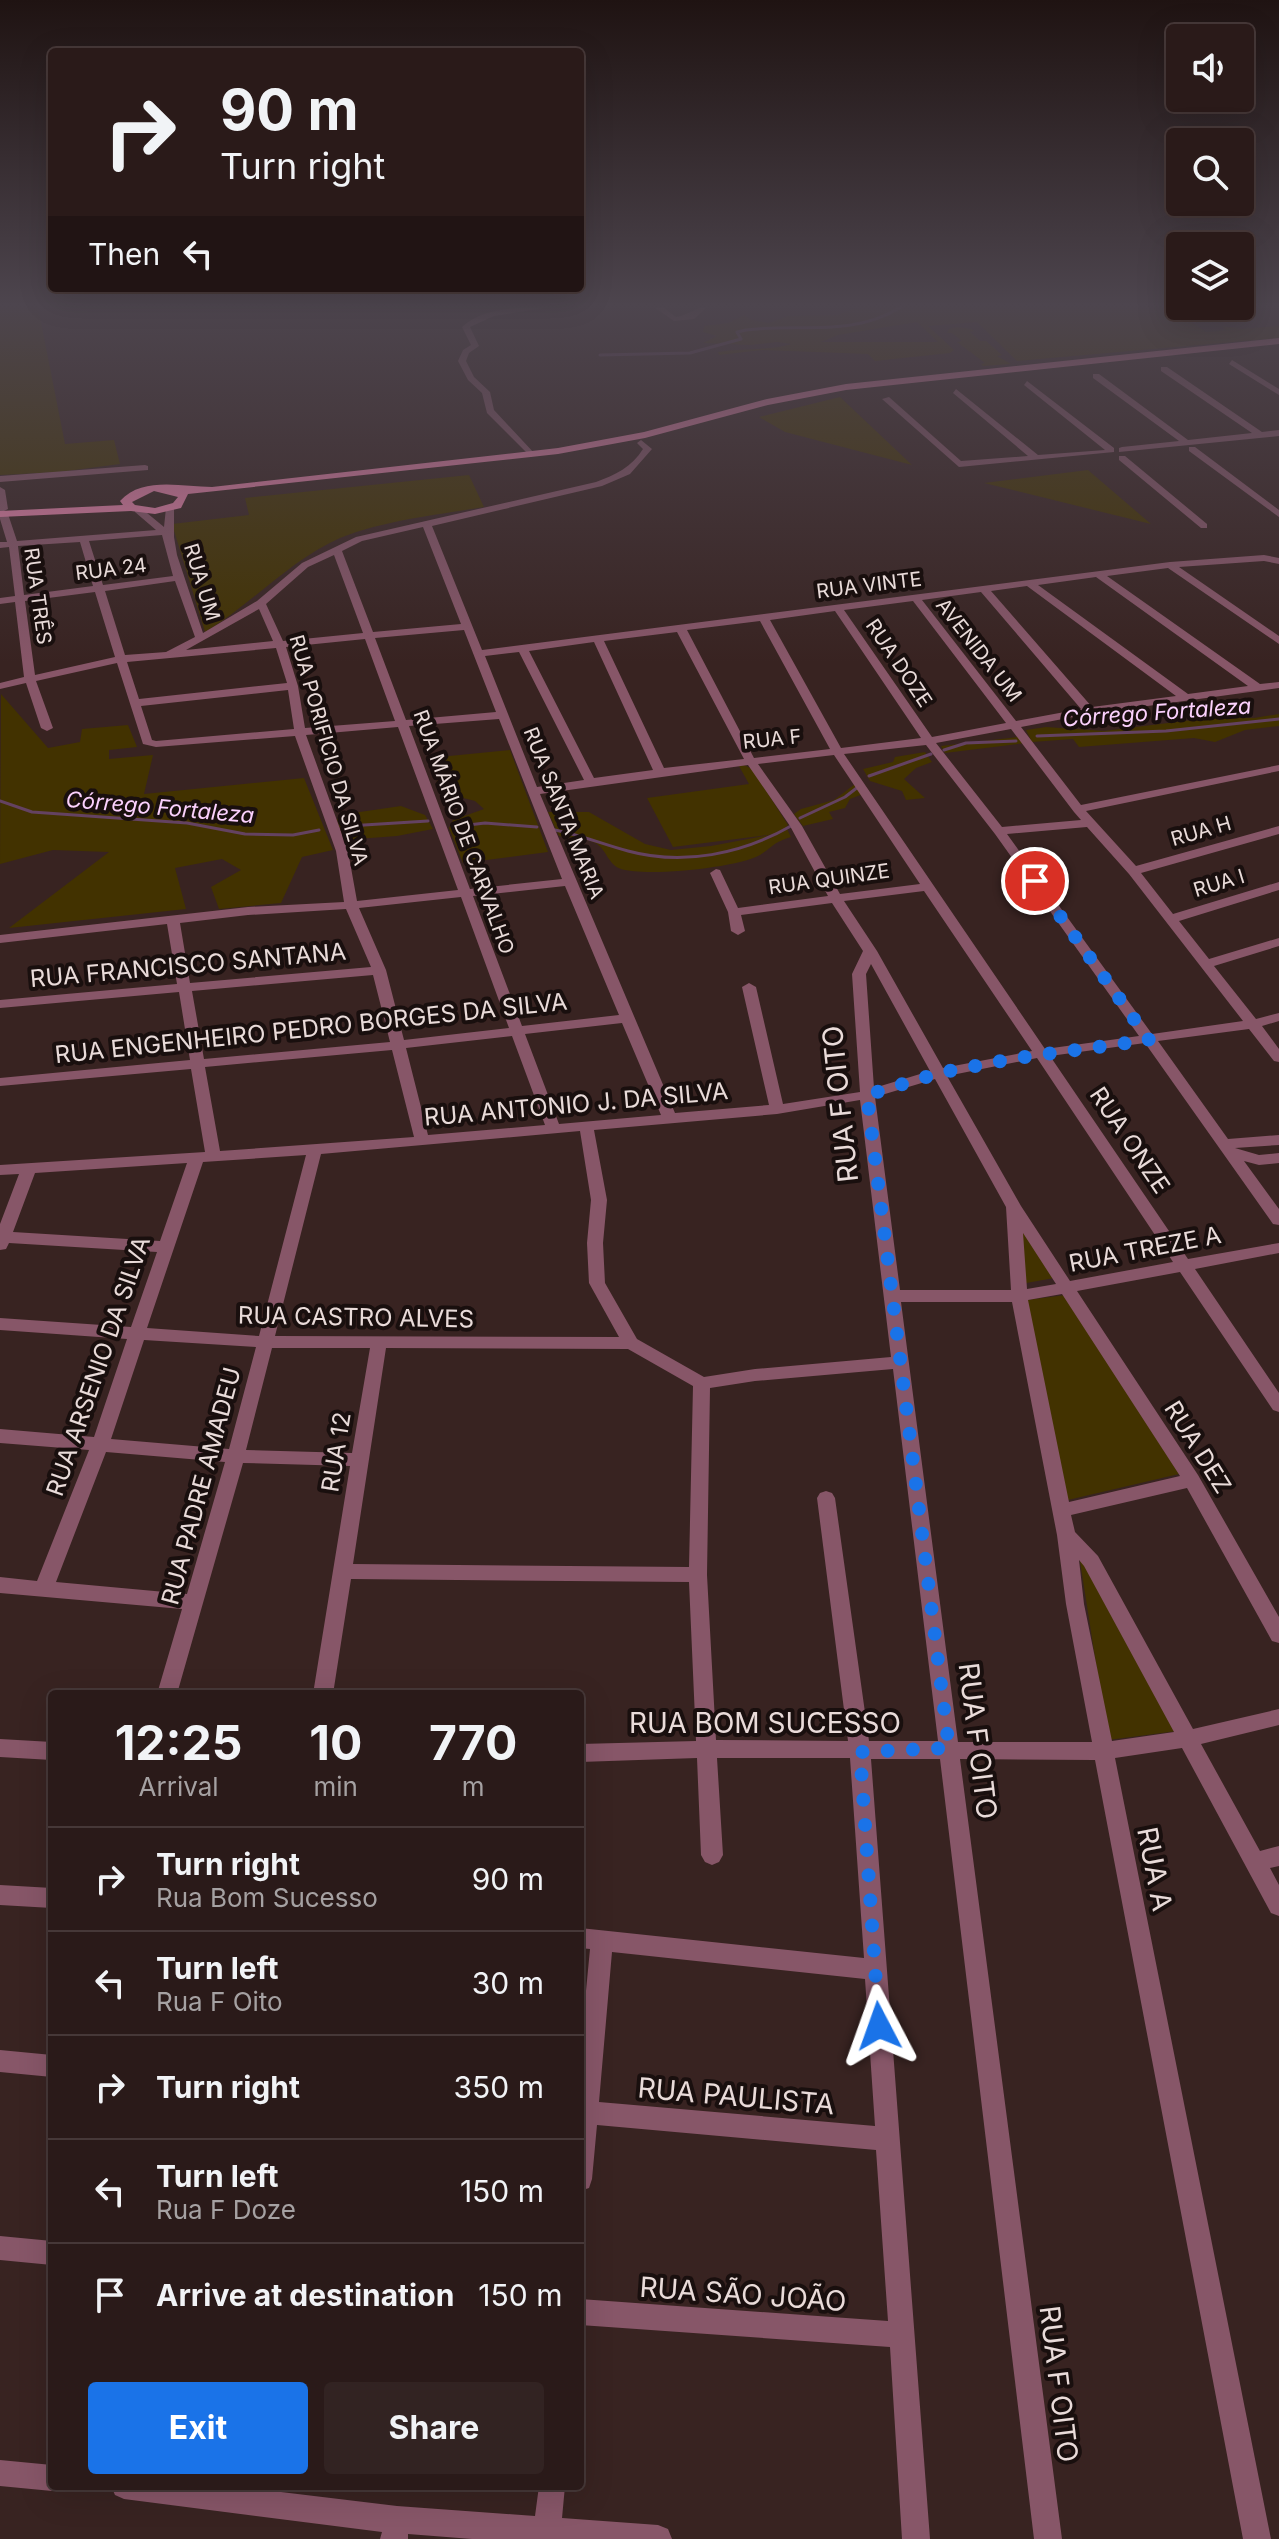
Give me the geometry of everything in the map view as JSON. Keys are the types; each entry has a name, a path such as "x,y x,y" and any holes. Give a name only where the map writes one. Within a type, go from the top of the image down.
{"main road":[{"path":"132,505 152,489 176,500 212,490 531,454 631,438 678,425"},
{"path":"2,511 132,505 553,458 641,443 707,425"}],"street":[{"path":"504,425 531,454"},
{"path":"914,425 952,461 969,465 1108,453 1124,455 1271,439"},
{"path":"997,425 1036,458"},
{"path":"1076,425 1108,453"},
{"path":"1162,425 1279,514"},
{"path":"1250,425 1271,439"},
{"path":"168,655 261,603 305,565 359,539 612,480 625,474 643,458 648,449 641,443"},
{"path":"1124,455 1204,526"},
{"path":"0,479 145,468"},
{"name":"RUA TRÊS","path":"0,490 2,511 13,544 30,679 47,728"},
{"name":"RUA UM","path":"176,500 167,521 168,534 179,578 200,638"},
{"name":"RUA UM","path":"132,505 168,534"},
{"name":"RUA SANTA MARIA","path":"426,522 569,882 669,1117"},
{"path":"0,545 168,534"},
{"path":"84,540 147,742 156,744 504,715"},
{"name":"RUA MÁRIO DE CARVALHO","path":"337,549 553,1128"},
{"name":"RUA VINTE","path":"479,654 599,641 680,627 1170,565 1264,558 1279,561"},
{"path":"1170,565 1190,576 1279,641"},
{"path":"1098,574 1258,688"},
{"name":"RUA 24","path":"0,601 179,578"},
{"path":"1029,583 1187,699"},
{"path":"984,589 1089,711"},
{"name":"AVENIDA UM","path":"915,597 1089,823 1133,871 1279,1058"},
{"name":"RUA PORIFICIO DA SILVA","path":"261,603 280,645 293,686 300,733 342,851 351,905 379,970 422,1139"},
{"name":"RUA DOZE","path":"837,607 928,741 999,831 1257,1185"},
{"name":"RUA ONZE","path":"763,617 838,753 1187,1265 1279,1406"},
{"path":"0,686 120,659 468,626"},
{"name":"RUA DEZ","path":"680,627 751,762 796,826 835,897 870,951 1014,1207 1192,1480 1279,1635"},
{"path":"599,641 660,772"},
{"path":"523,650 590,781"},
{"name":"RUA F","path":"533,791 660,772 928,741 1089,711 1279,685"},
{"path":"134,703 293,686"},
{"path":"1078,809 1279,768"},
{"path":"999,831 1089,823"},
{"name":"RUA H","path":"1133,871 1279,830"},
{"path":"716,873 734,912 738,931"},
{"path":"0,939 173,919 351,905 569,882"},
{"name":"RUA QUINZE","path":"734,912 930,886"},
{"name":"RUA I","path":"1171,919 1279,886"},
{"path":"173,919 195,1062 204,1158"},
{"path":"1208,964 1279,942"},
{"name":"RUA F OITO","path":"870,951 859,974 867,1095 1048,2539"},
{"name":"RUA FRANCISCO SANTANA","path":"0,1004 184,985 379,970"},
{"path":"749,987 777,1109"},
{"path":"1149,1040 1255,1024 1279,1017"},
{"name":"RUA ENGENHEIRO PEDRO BORGES DA SILVA","path":"0,1082 399,1045 627,1018"},
{"name":"RUA ANTONIO J. DA SILVA","path":"0,1170 315,1150 777,1109 867,1095 939,1073 1043,1053 1149,1040"},
{"path":"586,1126 599,1200 595,1243 597,1283 631,1343"},
{"path":"1228,1148 1279,1140"},
{"path":"1228,1148 1259,1160 1279,1158"},
{"name":"RUA PADRE AMADEU","path":"168,1690 236,1456 315,1150"},
{"name":"RUA ARSENIO DA SILVA","path":"44,1588 101,1442 164,1247 204,1158"},
{"path":"1279,1158 1266,1170 1257,1185 1279,1220"},
{"path":"29,1168 2,1241 164,1247"},
{"name":"RUA A","path":"1014,1207 1019,1296 1066,1535 1075,1604 1257,2539"},
{"name":"RUA TREZE A","path":"891,1296 1019,1296 1279,1248"},
{"name":"RUA CASTRO ALVES","path":"0,1324 264,1342 631,1343 702,1383"},
{"name":"RUA 12","path":"324,1690 379,1341"},
{"path":"712,1855 698,1575 702,1383 899,1362"},
{"path":"0,1436 101,1442 236,1456 360,1460"},
{"path":"1060,1511 1192,1480"},
{"path":"826,1498 860,1752 916,2539"},
{"path":"1066,1535 1091,1561 1279,1906"},
{"path":"341,1571 698,1575"},
{"path":"0,1585 194,1602"},
{"name":"RUA BOM SUCESSO","path":"584,1753 709,1749 860,1752 949,1748 1103,1751 1190,1738 1279,1717"},
{"path":"0,1748 48,1751"},
{"path":"1256,1862 1279,1856"},
{"path":"0,1895 48,1898"},
{"path":"584,2091 591,1939 876,1970"},
{"path":"0,2061 48,2066"},
{"name":"RUA PAULISTA","path":"584,2113 887,2139"},
{"path":"0,2248 48,2253"},
{"name":"RUA SÃO JOÃO","path":"584,2312 901,2335"},
{"path":"0,2473 48,2478"},
{"path":"149,2490 396,2530 658,2539"},
{"path":"547,2535 552,2490"}],"shaded area":[{"path":"0,425 61,425 65,444 114,440 120,464 59,472 0,475"},
{"path":"774,425 870,425 912,465 785,432"},
{"path":"1088,470 1151,524 984,483"},
{"path":"469,475 484,507 393,522 340,538 304,558 205,632 172,524 249,515 245,498"},
{"path":"1,694 48,748 80,742 82,729 128,725 137,747 109,750 109,759 153,755 144,794 304,778 333,850 302,857 281,903 219,909 211,887 241,870 222,859 175,868 186,909 9,928 109,852 53,850 0,864"},
{"path":"1279,714 1279,726 1245,730 1215,742 1194,738 1079,747 1073,739 1032,742 1026,730 1046,727 1104,731 1216,717 1254,718"},
{"path":"1019,737 1025,743 945,753 941,746"},
{"path":"510,750 548,852 463,863 449,828 453,820 484,809 475,801 444,793 436,783 443,764 429,758"},
{"path":"925,752 932,762 916,768 904,779 925,798 906,800 902,791 870,781 863,769 893,762 895,757"},
{"path":"739,766 752,769 788,825 786,827 791,837 760,855 732,864 670,872 621,869 595,843 559,836 548,812 589,812 645,844 671,850 775,834 673,847 647,798 749,784"},
{"path":"855,784 863,794 850,799 845,808 829,812 833,819 803,826 794,814 801,809 834,800"},
{"path":"401,806 425,815 433,829 397,836 344,840 337,819 346,814"},
{"path":"1016,1213 1054,1278 1021,1284"},
{"path":"1066,1295 1179,1474 1068,1500 1027,1300"},
{"path":"1079,1555 1177,1731 1108,1740"}],"waterway":[{"name":"Córrego Fortaleza","path":"1037,736 1166,731 1279,719"},
{"name":"Córrego Fortaleza","path":"944,750 966,743 1016,741"},
{"name":"Córrego Fortaleza","path":"869,776 931,754"},
{"name":"Córrego Fortaleza","path":"800,818 845,797 858,787"},
{"name":"Córrego Fortaleza","path":"0,801 32,812 187,823 245,834 293,835 319,830"},
{"name":"Córrego Fortaleza","path":"348,826 428,821"},
{"name":"Córrego Fortaleza","path":"460,826 485,823 537,827"},
{"name":"Córrego Fortaleza","path":"549,829 628,851 691,857 753,844 791,826"}],"route":[{"path":"879,2026 860,1752 949,1748 867,1095 939,1073 1043,1053 1149,1040 1035,881"}]}
